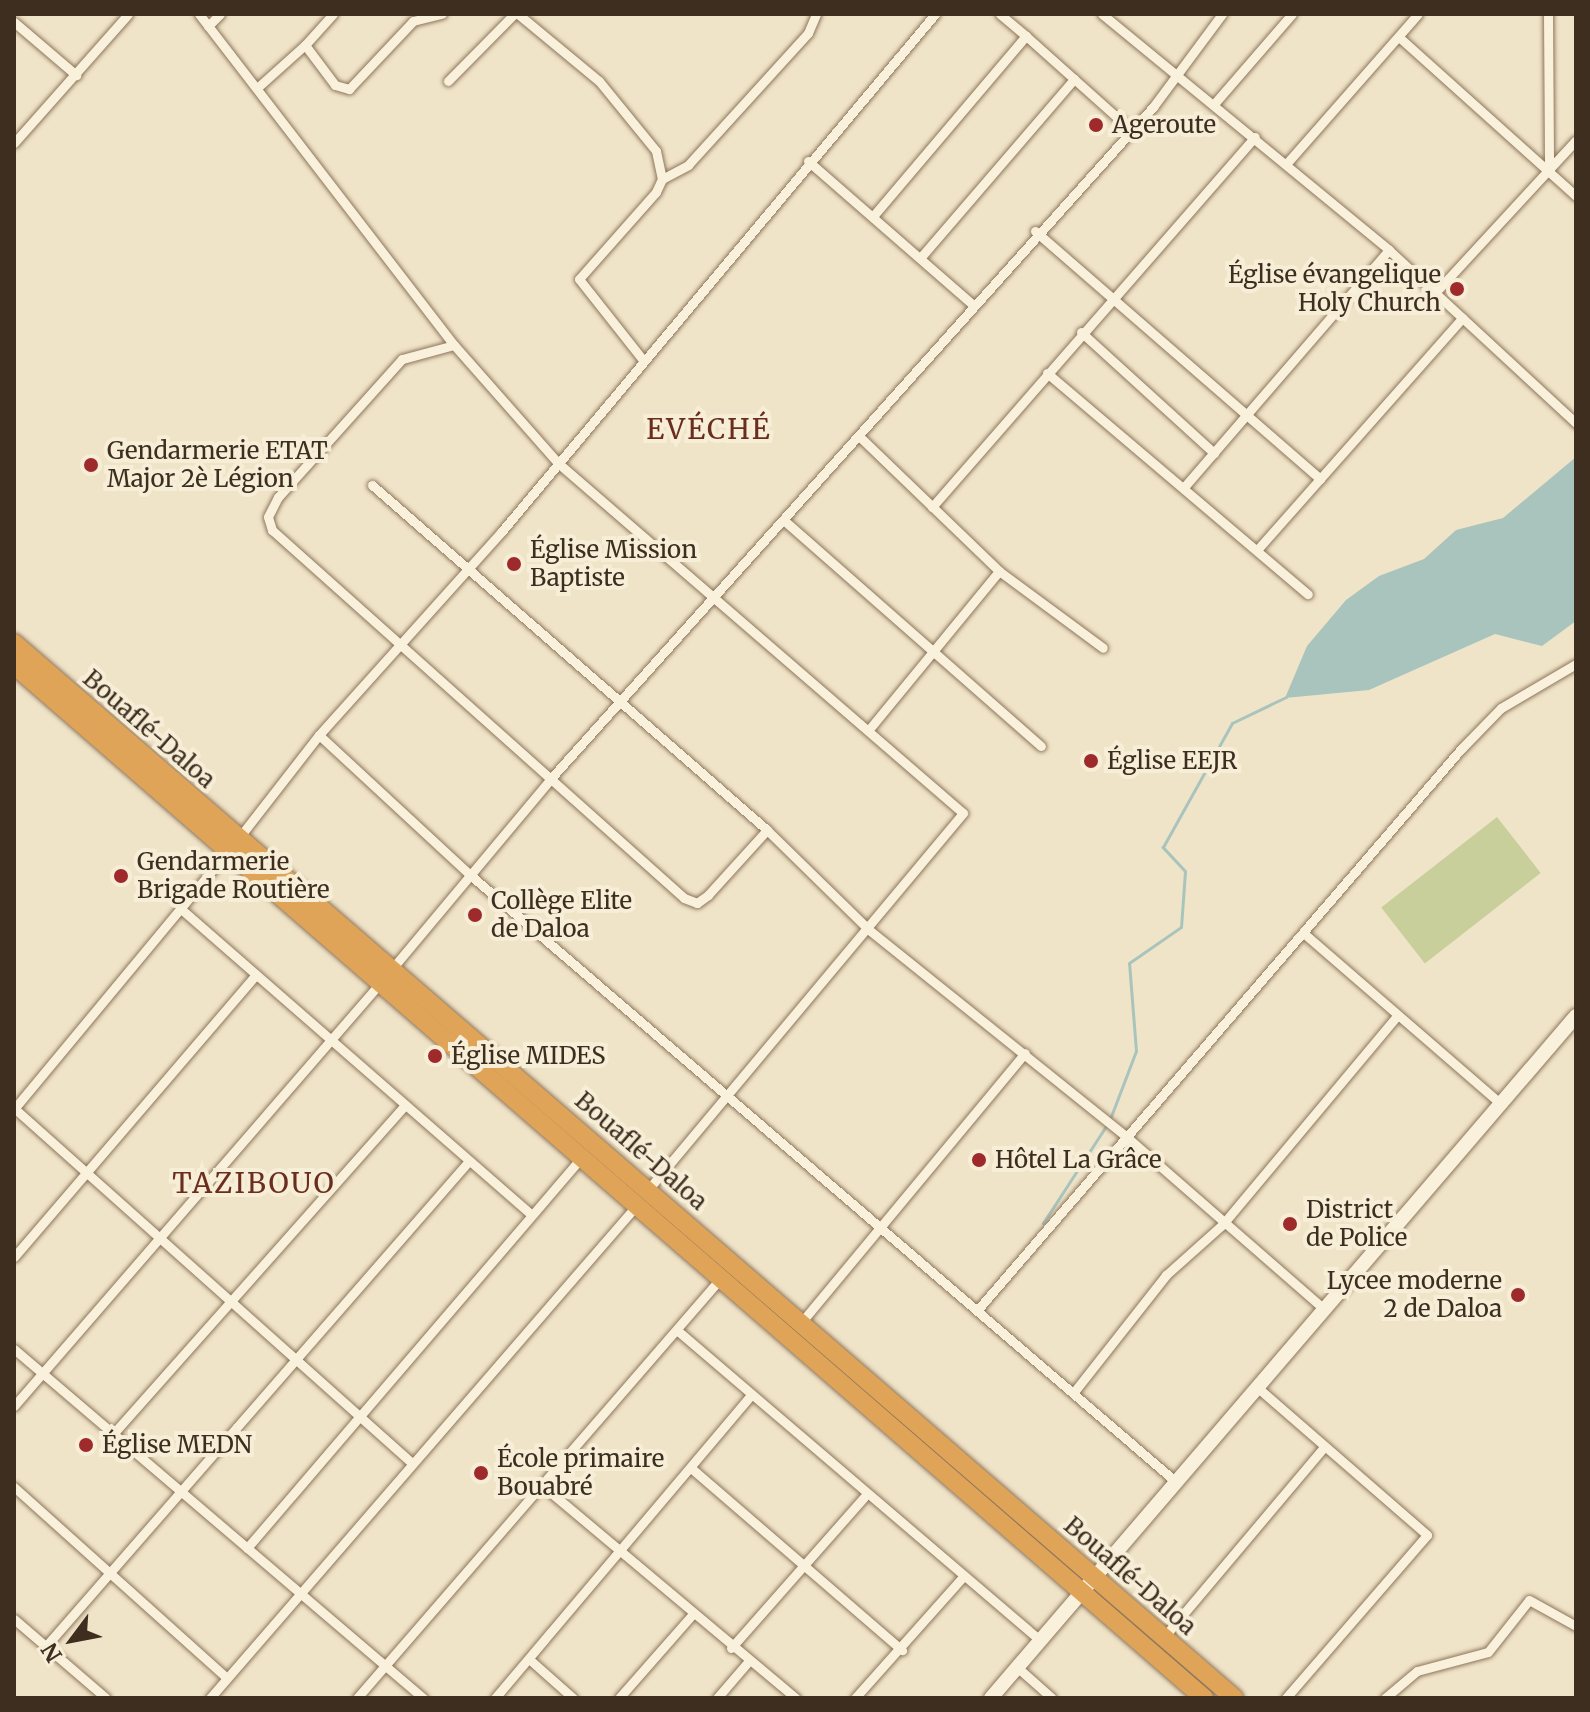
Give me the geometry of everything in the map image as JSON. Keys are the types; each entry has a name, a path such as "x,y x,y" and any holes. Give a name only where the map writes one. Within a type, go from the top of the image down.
{"highway":[{"name":"Bouaflé-Daloa","path":"14,643 233,845"},
{"name":"Bouaflé-Daloa","path":"14,665 233,845 385,977 581,1158 1204,1698"},
{"name":"Bouaflé-Daloa","path":"385,977 649,1189 1234,1698"}],"street":[{"path":"14,143 128,14"},
{"path":"199,14 454,345 558,463 714,602 871,727 963,813 868,929 727,1088 649,1189"},
{"path":"208,26 220,14"},
{"path":"257,88 305,45 333,14"},
{"path":"305,45 335,85 349,89 413,21 442,14"},
{"path":"448,81 516,14 599,81 643,129 662,179"},
{"path":"643,360 579,279 662,179 688,165 808,33 816,14"},
{"path":"412,1463 234,1299 86,1177 14,1109 233,845 319,735 394,647 469,569 808,161 935,14"},
{"path":"1000,14 1131,130"},
{"path":"1102,14 1287,163 1389,250 1576,423"},
{"path":"14,1406 333,1044 469,874 553,776 787,523 1035,231 1131,130 1173,71 1222,14"},
{"path":"1214,104 1292,14"},
{"path":"1287,163 1418,14"},
{"path":"1548,14 1549,172"},
{"path":"15,18 76,75"},
{"path":"874,215 1026,36"},
{"path":"1400,38 1576,196"},
{"path":"921,257 1074,79"},
{"path":"932,507 1110,297 1255,137"},
{"path":"1434,294 1576,140"},
{"path":"808,161 874,215 973,305"},
{"path":"1035,231 1320,479"},
{"path":"1185,486 1247,416 1319,322 1389,250"},
{"path":"1257,550 1462,318"},
{"path":"1081,332 1214,453"},
{"path":"454,345 402,359 295,476 268,517 286,549 394,647 553,776 697,903 767,830"},
{"path":"1047,373 1185,486 1308,594"},
{"path":"861,438 999,571 1103,648"},
{"path":"372,485 618,704 767,830 868,929 1128,1138 1324,1309"},
{"path":"787,523 1041,746"},
{"path":"871,727 932,648 999,571"},
{"path":"980,1307 1307,936 1487,721 1576,664"},
{"path":"319,735 469,874 727,1088 881,1227 980,1307 1175,1481"},
{"path":"180,908 529,1212"},
{"path":"1307,936 1501,1104"},
{"path":"14,1257 86,1177 256,975"},
{"path":"1074,1392 1166,1275 1223,1224 1397,1016"},
{"path":"991,1698 1576,1016"},
{"path":"789,1339 1025,1053"},
{"path":"113,1434 404,1106"},
{"path":"247,1548 529,1212 581,1158"},
{"path":"46,1646 468,1162"},
{"path":"210,1698 636,1206"},
{"path":"357,1698 721,1278"},
{"path":"678,1331 864,1497 1041,1641"},
{"path":"14,1349 423,1698"},
{"path":"1258,1388 1427,1535 1286,1698"},
{"path":"495,1698 751,1395"},
{"path":"1164,1637 1324,1447"},
{"path":"691,1468 806,1562 902,1650"},
{"path":"543,1486 731,1648 796,1698"},
{"path":"14,1487 227,1678"},
{"path":"731,1648 864,1497"},
{"path":"855,1698 902,1650 962,1578"},
{"path":"1385,1698 1417,1671 1488,1652 1529,1600 1576,1626"},
{"path":"619,1698 692,1615"},
{"path":"14,1619 106,1698"},
{"path":"529,1659 573,1698"},
{"path":"717,1698 748,1662"},
{"path":"1018,1668 1052,1698"}],"green space":[{"path":"1497,817 1541,873 1425,963 1381,908"}],"water":[{"path":"1576,457 1576,621 1542,646 1495,634 1369,690 1285,698 1307,646 1346,600 1379,576 1424,559 1456,530 1503,518"}],"waterway":[{"path":"1110,1119 1136,1051 1129,963 1181,927 1185,871 1163,847 1232,723 1286,697"},
{"path":"1043,1223 1106,1126"}],"place":[{"name":"Ageroute","path":"1096,125"},
{"name":"Église évangelique Holy Church","path":"1457,289"},
{"name":"Gendarmerie ETAT Major 2è Légion","path":"91,465"},
{"name":"Église Mission Baptiste","path":"514,564"},
{"name":"Église EEJR","path":"1091,761"},
{"name":"Gendarmerie Brigade Routière","path":"121,876"},
{"name":"Collège Elite de Daloa","path":"475,915"},
{"name":"Église MIDES","path":"435,1056"},
{"name":"Hôtel La Grâce","path":"979,1160"},
{"name":"District de Police","path":"1290,1224"},
{"name":"Lycee moderne 2 de Daloa","path":"1518,1295"},
{"name":"Église MEDN","path":"86,1445"},
{"name":"École primaire Bouabré","path":"481,1473"}],"district":[{"name":"EVÉCHÉ","path":"709,429"},
{"name":"TAZIBOUO","path":"254,1183"}]}
